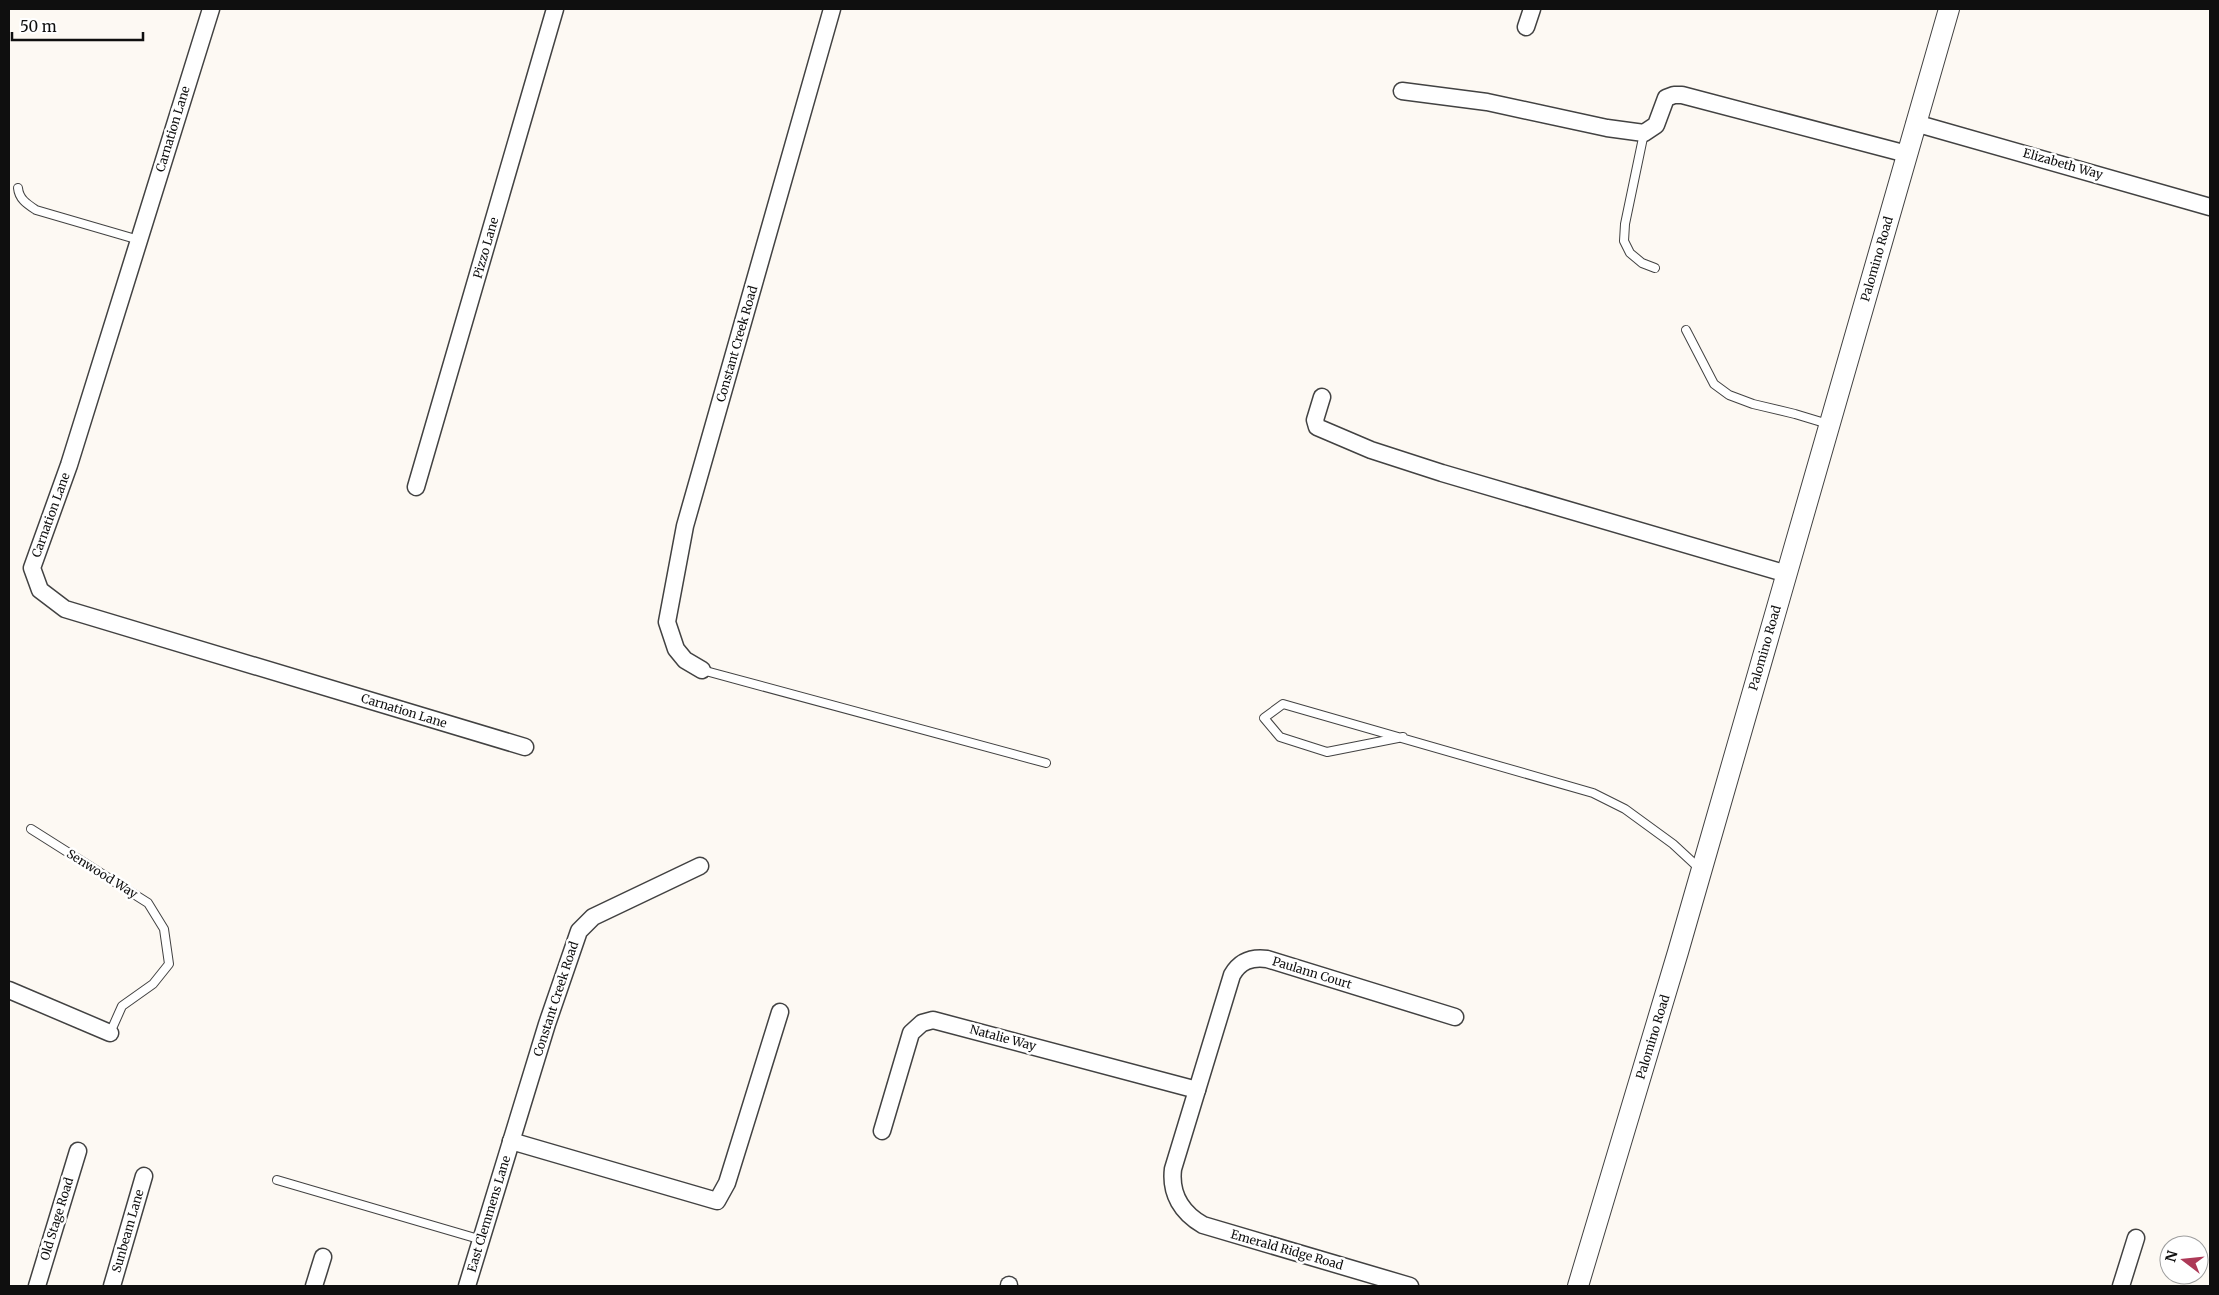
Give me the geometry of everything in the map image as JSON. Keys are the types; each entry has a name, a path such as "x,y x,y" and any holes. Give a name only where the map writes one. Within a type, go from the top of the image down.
{"street":[{"name":"Carnation Lane","path":"210,9 69,465 32,568 40,590 65,610 525,747"},
{"name":"Pizzo Lane","path":"416,487 555,9"},
{"name":"Constant Creek Road","path":"702,670 685,660 676,649 667,622 677,562 687,517 832,9"},
{"path":"1526,27 1532,9"},
{"name":"Palomino Road","path":"1578,1286 1702,870 1949,9"},
{"path":"1402,91 1487,102 1607,128 1644,133 1656,126 1666,98 1682,95 1907,154"},
{"name":"Elizabeth Way","path":"1915,123 2210,207"},
{"path":"1322,397 1315,420 1317,427 1371,450 1442,473 1787,574"},
{"name":"Constant Creek Road","path":"511,1141 547,1024 579,931 593,917 700,866"},
{"name":"Paulann Court","path":"1176,1196 1173,1169 1232,974 1241,963 1249,959 1267,959 1455,1017"},
{"name":"Senwood Way","path":"9,990 110,1033"},
{"path":"511,1141 717,1201 727,1183 780,1012"},
{"name":"Natalie Way","path":"882,1131 911,1033 922,1022 933,1020 1197,1090"},
{"name":"East Clemmens Lane","path":"467,1286 511,1141"},
{"name":"Old Stage Road","path":"37,1286 78,1151"},
{"name":"Sunbeam Lane","path":"112,1286 144,1176"},
{"name":"Emerald Ridge Road","path":"1176,1196 1185,1211 1203,1225 1410,1286"},
{"path":"2121,1286 2136,1238"},
{"path":"314,1286 323,1257"}],"lane":[{"path":"1644,133 1625,224 1624,241 1630,253 1642,263 1655,268"},
{"path":"18,188 19,195 36,210 139,240"},
{"path":"1686,330 1714,384 1729,395 1753,404 1830,425"},
{"path":"702,670 1046,763"},
{"path":"1403,737 1327,752 1280,737 1264,718 1283,704 1403,737 1593,793 1625,809 1674,844 1702,870"},
{"name":"Senwood Way","path":"31,829 148,903 164,929 169,964 153,984 122,1006 110,1033"},
{"path":"276,1180 482,1240"}]}
